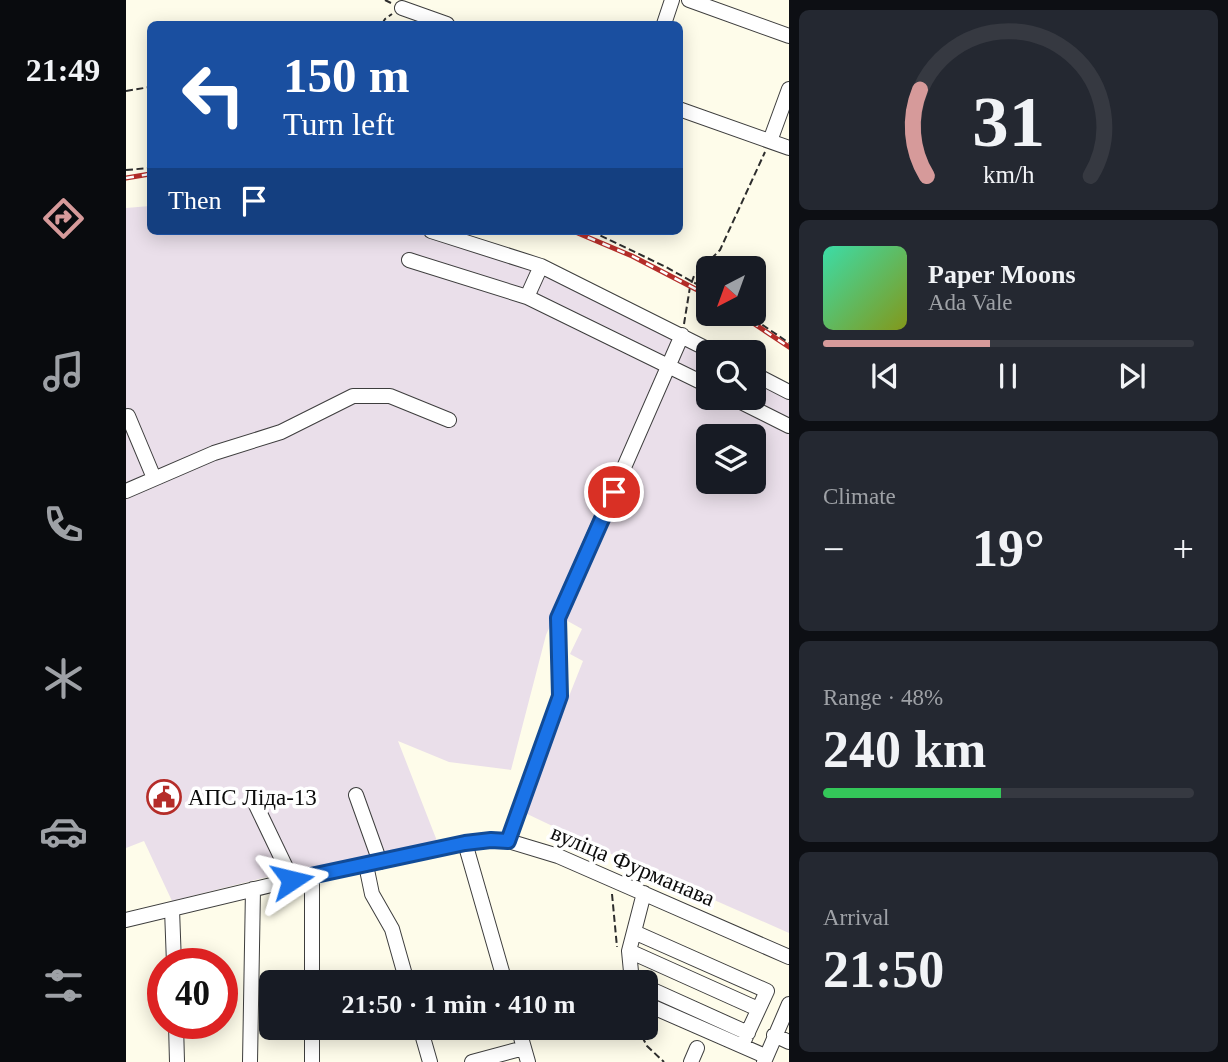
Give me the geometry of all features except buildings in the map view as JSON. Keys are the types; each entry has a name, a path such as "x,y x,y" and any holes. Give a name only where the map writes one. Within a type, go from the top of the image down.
{"street":[{"path":"665,21 672,0"},
{"path":"689,0 789,36"},
{"path":"402,8 439,21"},
{"path":"770,141 789,89"},
{"path":"683,110 789,148"},
{"path":"444,235 541,266 696,343"},
{"path":"409,260 527,297 696,380"},
{"path":"527,297 541,266"},
{"path":"508,841 560,696 558,618 682,335"},
{"path":"766,380 789,392"},
{"path":"126,491 214,453 281,432 353,396 390,396 449,420"},
{"path":"757,410 789,426"},
{"path":"128,416 154,478"},
{"path":"356,795 373,863 372,894 392,929 404,970"},
{"path":"255,803 292,880"},
{"name":"вуліца Фурманава","path":"126,920 292,880 465,843 491,840 508,841 558,856 789,957"},
{"path":"465,843 502,970"},
{"path":"312,877 312,970"},
{"path":"250,1062 253,889"},
{"path":"629,970 623,954 634,932 644,893"},
{"path":"172,909 173,948"},
{"path":"634,932 766,991 745,1039"},
{"path":"623,954 758,1009"},
{"path":"658,993 745,1039 764,1059 789,1004"},
{"path":"658,1008 745,1039"},
{"path":"774,1035 789,1042"},
{"path":"176,1039 177,1062"},
{"path":"312,1040 312,1062"},
{"path":"424,1040 430,1062"},
{"path":"472,1062 526,1055"}],"path":[{"path":"384,21 402,8"},
{"path":"126,91 147,88"},
{"path":"682,335 694,276 720,250 770,141"},
{"path":"126,170 147,168"},
{"path":"599,235 696,283"},
{"path":"764,326 789,343"},
{"path":"611,879 623,954"},
{"path":"644,1040 664,1062"}],"shaded area":[{"path":"147,206 147,235 465,235 543,260 700,340 696,340 696,410 766,410 766,373 789,385 789,933 523,812 583,661 570,654 582,629 564,619 657,389 546,635 511,770 449,762 398,741 437,841 304,874 283,873 172,901 144,841 126,848 126,208"}],"railway":[{"path":"126,178 147,174"},
{"path":"582,235 632,256 696,289"},
{"path":"758,326 789,347"}],"place":[{"name":"АПС Ліда-13","path":"164,797"}],"route":[{"path":"292,880 465,843 508,841 560,696 558,618 614,492"}]}
